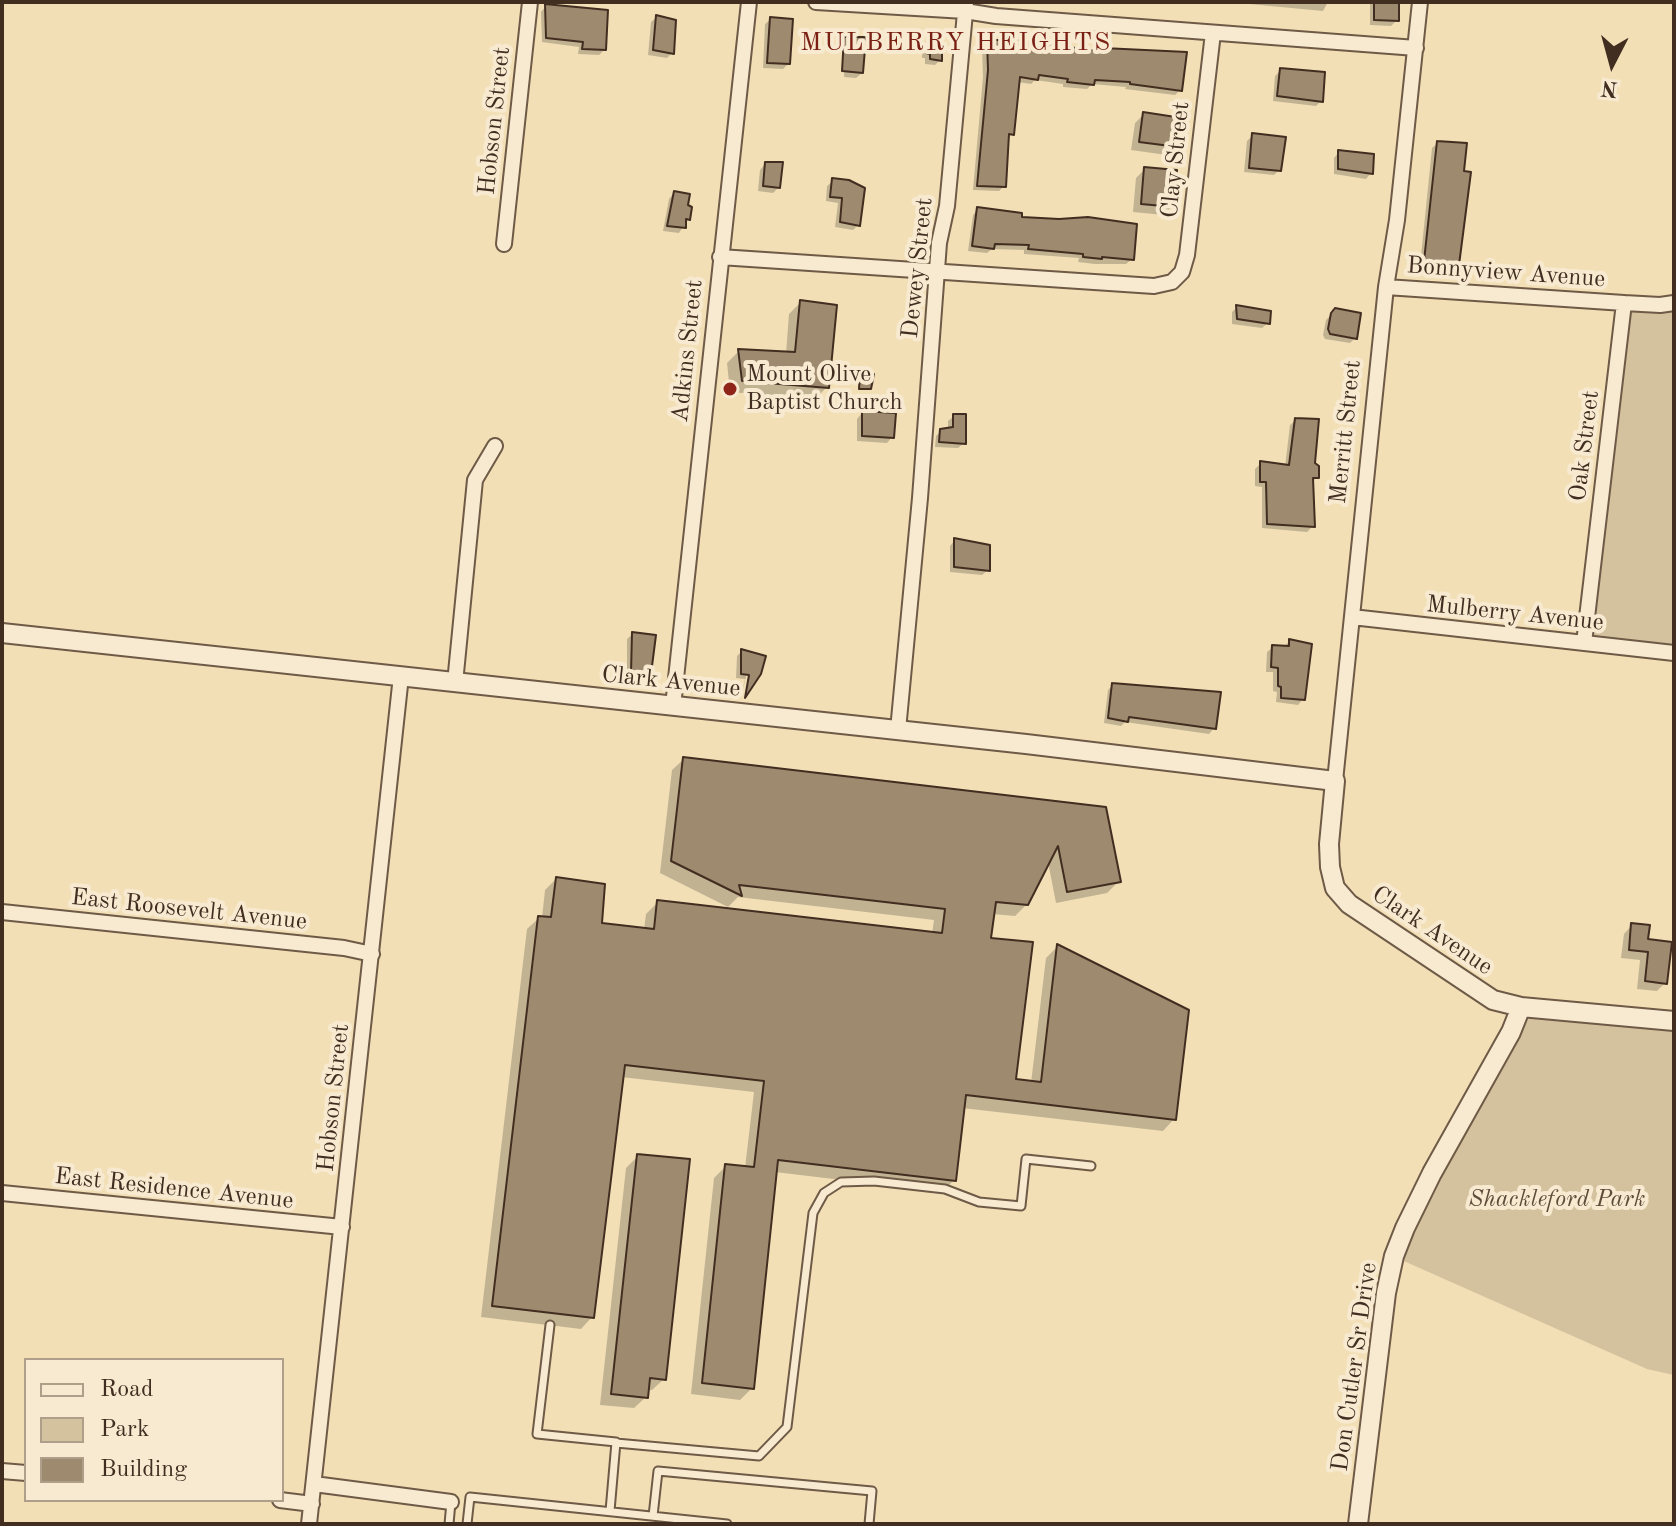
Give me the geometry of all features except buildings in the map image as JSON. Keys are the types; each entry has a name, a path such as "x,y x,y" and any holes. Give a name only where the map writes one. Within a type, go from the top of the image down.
{"street":[{"name":"Hobson Street","path":"504,244 530,2"},
{"name":"Adkins Street","path":"673,706 749,2"},
{"path":"816,2 966,7 1213,33 1416,48"},
{"name":"Merritt Street","path":"1330,867 1335,781 1386,287 1397,220 1420,2"},
{"name":"Dewey Street","path":"898,730 920,498 936,273 953,148 966,7"},
{"name":"Clay Street","path":"936,273 1154,286 1172,282 1182,272 1187,255 1213,33"},
{"path":"720,257 936,273"},
{"name":"Bonnyview Avenue","path":"1386,287 1624,303"},
{"path":"1624,303 1674,303"},
{"name":"Oak Street","path":"1584,643 1624,303"},
{"path":"455,683 475,480 495,446"},
{"name":"Mulberry Avenue","path":"1352,617 1674,653"},
{"name":"Clark Avenue","path":"2,633 898,730 1335,781"},
{"name":"Hobson Street","path":"309,1524 401,676"},
{"name":"Clark Avenue","path":"1330,867 1335,888 1349,904 1482,994 1521,1007 1674,1021"},
{"name":"East Roosevelt Avenue","path":"2,912 329,946 372,954"},
{"name":"Don Cutler Sr Drive","path":"1358,1524 1384,1307 1394,1256 1432,1173 1511,1032 1521,1007"},
{"name":"East Residence Avenue","path":"2,1193 342,1227"},
{"path":"2,1471 24,1473"},
{"path":"314,1484 451,1502"},
{"path":"284,1500 312,1504"}],"lane":[{"path":"550,1325 537,1434 759,1456 787,1427 813,1213 824,1193 841,1182 874,1181 945,1189 979,1202 1021,1206 1026,1159 1091,1166"},
{"path":"610,1511 616,1443"},
{"path":"653,1516 658,1471 872,1491 869,1524"},
{"path":"467,1524 470,1497 727,1524"},
{"path":"449,1524 451,1502"}],"green space":[{"path":"1627,308 1674,308 1674,652 1586,642"},
{"name":"Shackleford Park","path":"1523,1011 1674,1025 1674,1375 1647,1369 1397,1258"}],"place":[{"name":"Mount Olive Baptist Church","path":"730,389"}],"district":[{"name":"MULBERRY HEIGHTS","path":"956,43"}]}
